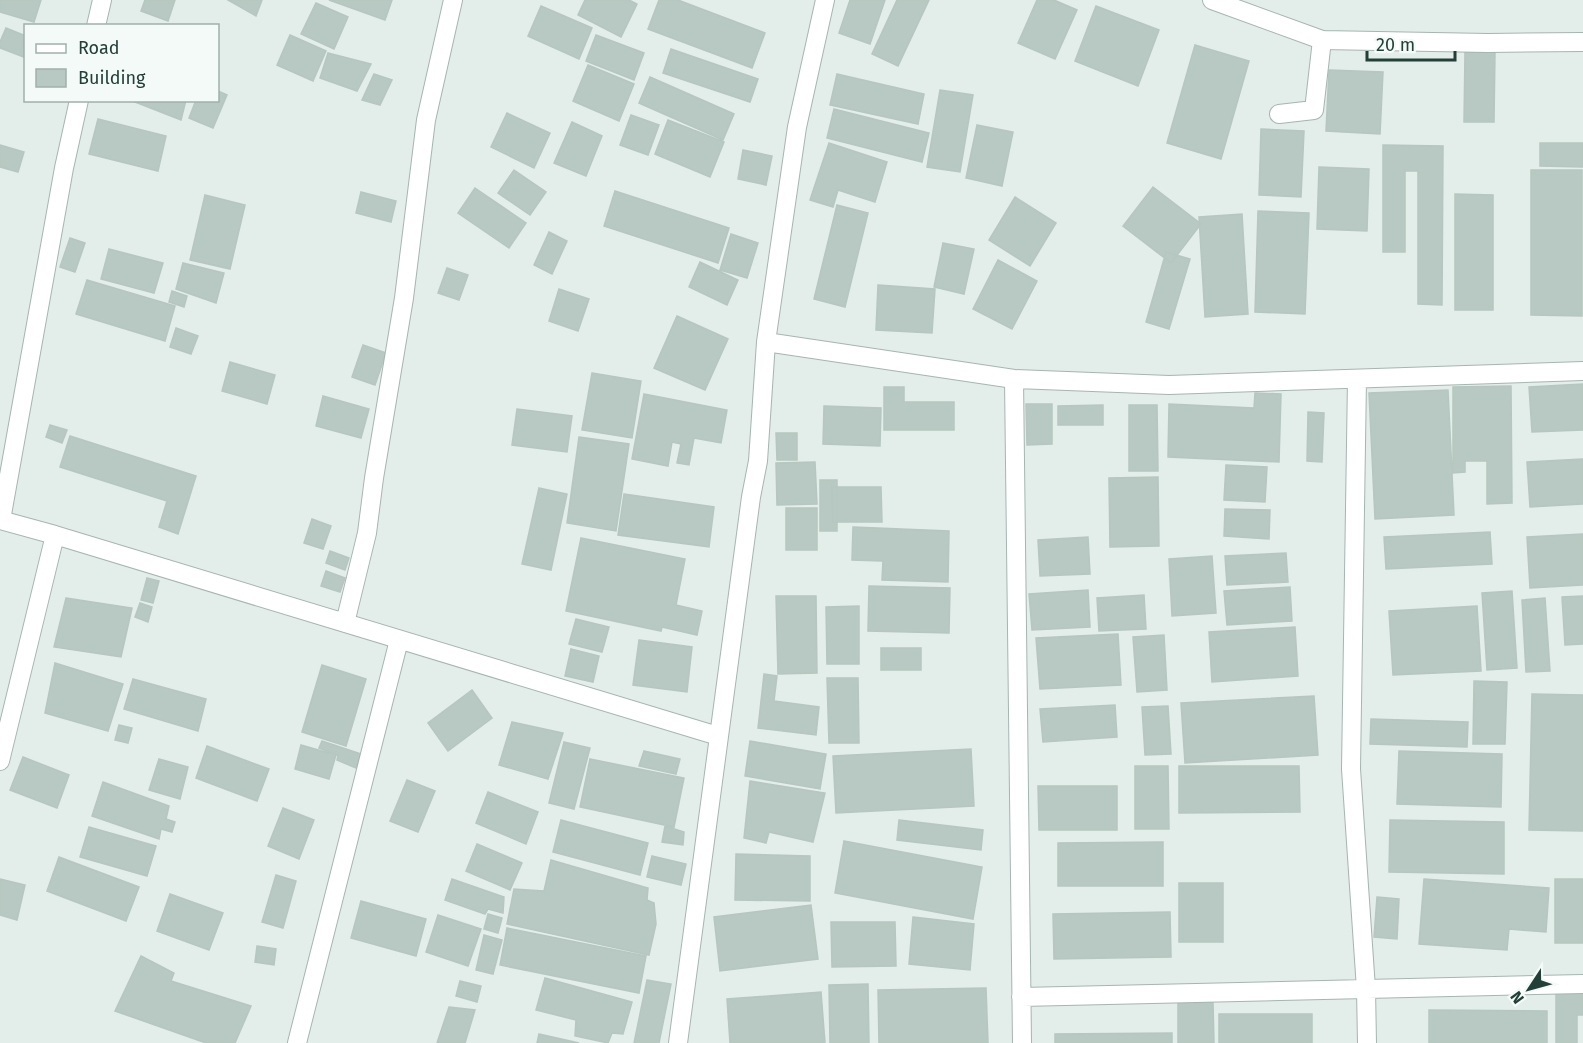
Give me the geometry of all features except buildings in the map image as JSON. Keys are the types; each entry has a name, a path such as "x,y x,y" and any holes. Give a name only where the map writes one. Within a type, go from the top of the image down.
{"street":[{"path":"96,24 102,0"},
{"path":"345,623 367,533 404,298 426,120 453,0"},
{"path":"678,1043 718,736 758,461 766,342 797,127 825,0"},
{"path":"1212,0 1322,40 1583,42"},
{"path":"1279,114 1314,110 1322,40"},
{"path":"79,102 64,168 1,520 718,736"},
{"path":"766,342 1014,379 1169,385 1583,371"},
{"path":"1014,379 1022,1043"},
{"path":"1357,379 1351,770 1366,988 1367,1043"},
{"path":"0,761 55,535"},
{"path":"297,1043 399,640"},
{"path":"1021,997 1583,984"}]}
